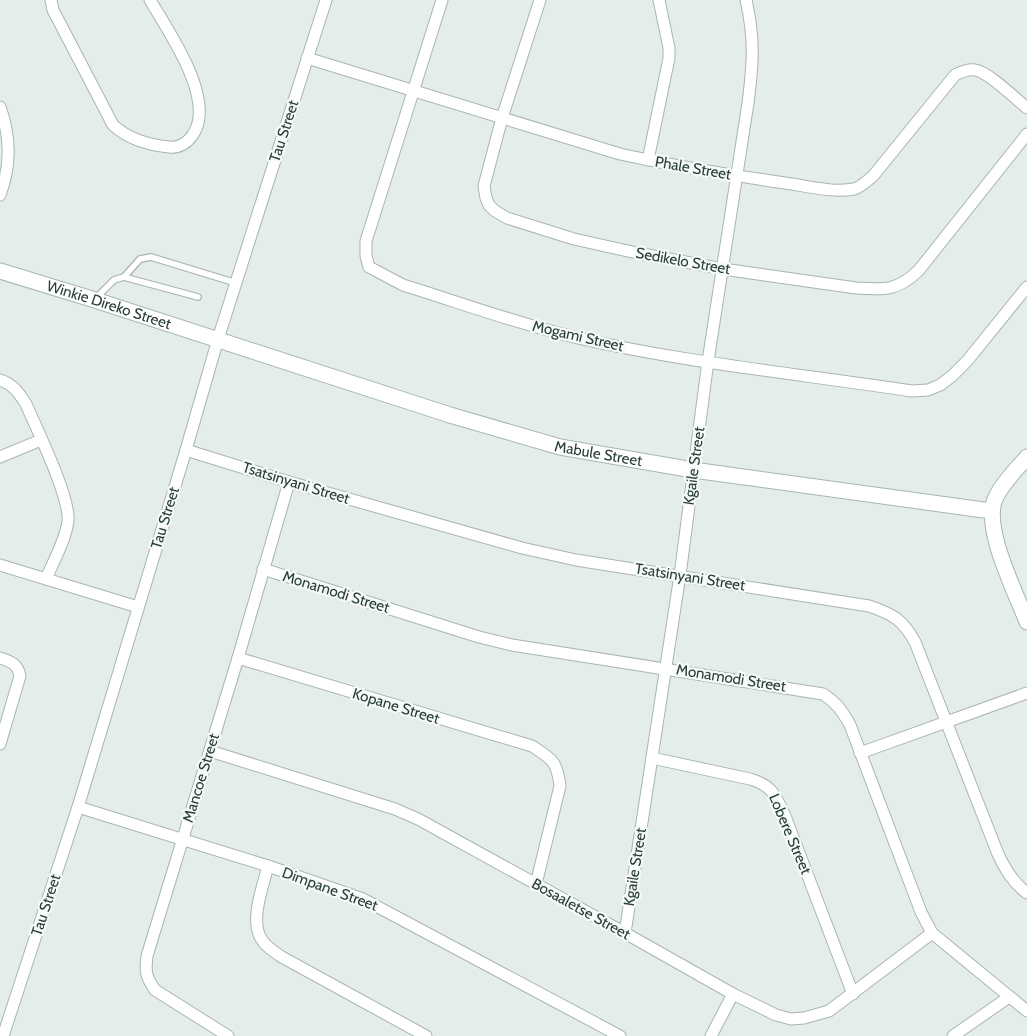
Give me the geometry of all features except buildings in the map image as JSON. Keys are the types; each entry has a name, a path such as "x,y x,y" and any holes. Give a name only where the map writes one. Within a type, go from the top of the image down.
{"street":[{"path":"51,0 53,10 113,125 123,134 138,140 176,147 188,141 194,132 198,118 198,97 188,67 150,0"},
{"name":"Tau Street","path":"1,1036 78,807 218,339 326,0"},
{"name":"Mogami Street","path":"442,0 366,241 366,256 369,267 403,285 577,338 708,361 912,391 928,390 946,380 967,361 1027,287"},
{"name":"Sedikelo Street","path":"540,0 502,118 484,186 489,205 495,211 507,218 574,239 637,253 723,268 856,288 878,289 898,286 908,280 918,270 1027,134"},
{"path":"648,160 669,58 669,48 659,0"},
{"name":"Kgaile Street","path":"625,933 680,575 708,361 738,176 753,64 753,38 746,0"},
{"name":"Phale Street","path":"307,58 620,154 738,176 846,190 857,188 873,176 955,75 965,70 976,70 986,74 1027,108"},
{"path":"0,107 8,139 6,180 0,196"},
{"name":"Winkie Direko Street","path":"0,271 218,339"},
{"name":"Mabule Street","path":"218,339 450,414 560,447 694,470 991,511"},
{"path":"0,380 12,386 19,393 64,496 68,520 46,579"},
{"path":"0,457 41,440"},
{"name":"Tsatsinyani Street","path":"186,450 289,482 522,548 576,560 869,606 889,613 908,629 915,642 1004,868 1027,894"},
{"path":"1027,457 995,497 991,511 992,527 998,547 1027,622"},
{"name":"Mancoe Street","path":"228,1036 154,990 147,979 145,968 289,482"},
{"path":"0,565 138,607"},
{"name":"Monamodi Street","path":"262,569 470,634 512,645 823,694 833,700 850,725 921,912 932,933 1027,1012"},
{"path":"0,658 16,666 20,676 0,744"},
{"name":"Kopane Street","path":"238,658 532,746 551,758 558,770 560,786 536,884"},
{"path":"860,753 1027,693"},
{"name":"Bosaaletse Street","path":"210,751 395,809 431,826 733,994 776,1015 791,1019 804,1018 829,1011 932,933"},
{"name":"Lobere Street","path":"652,758 750,779 763,783 773,791 785,816 853,994"},
{"name":"Dimpane Street","path":"78,807 348,893 382,908 620,1036"},
{"path":"268,866 256,918 257,930 262,941 280,956 426,1036"},
{"path":"711,1036 733,994"},
{"path":"952,1036 1009,997"}],"lane":[{"path":"124,278 140,259 151,257 236,283"},
{"path":"95,300 114,280 124,278 198,297"}]}
